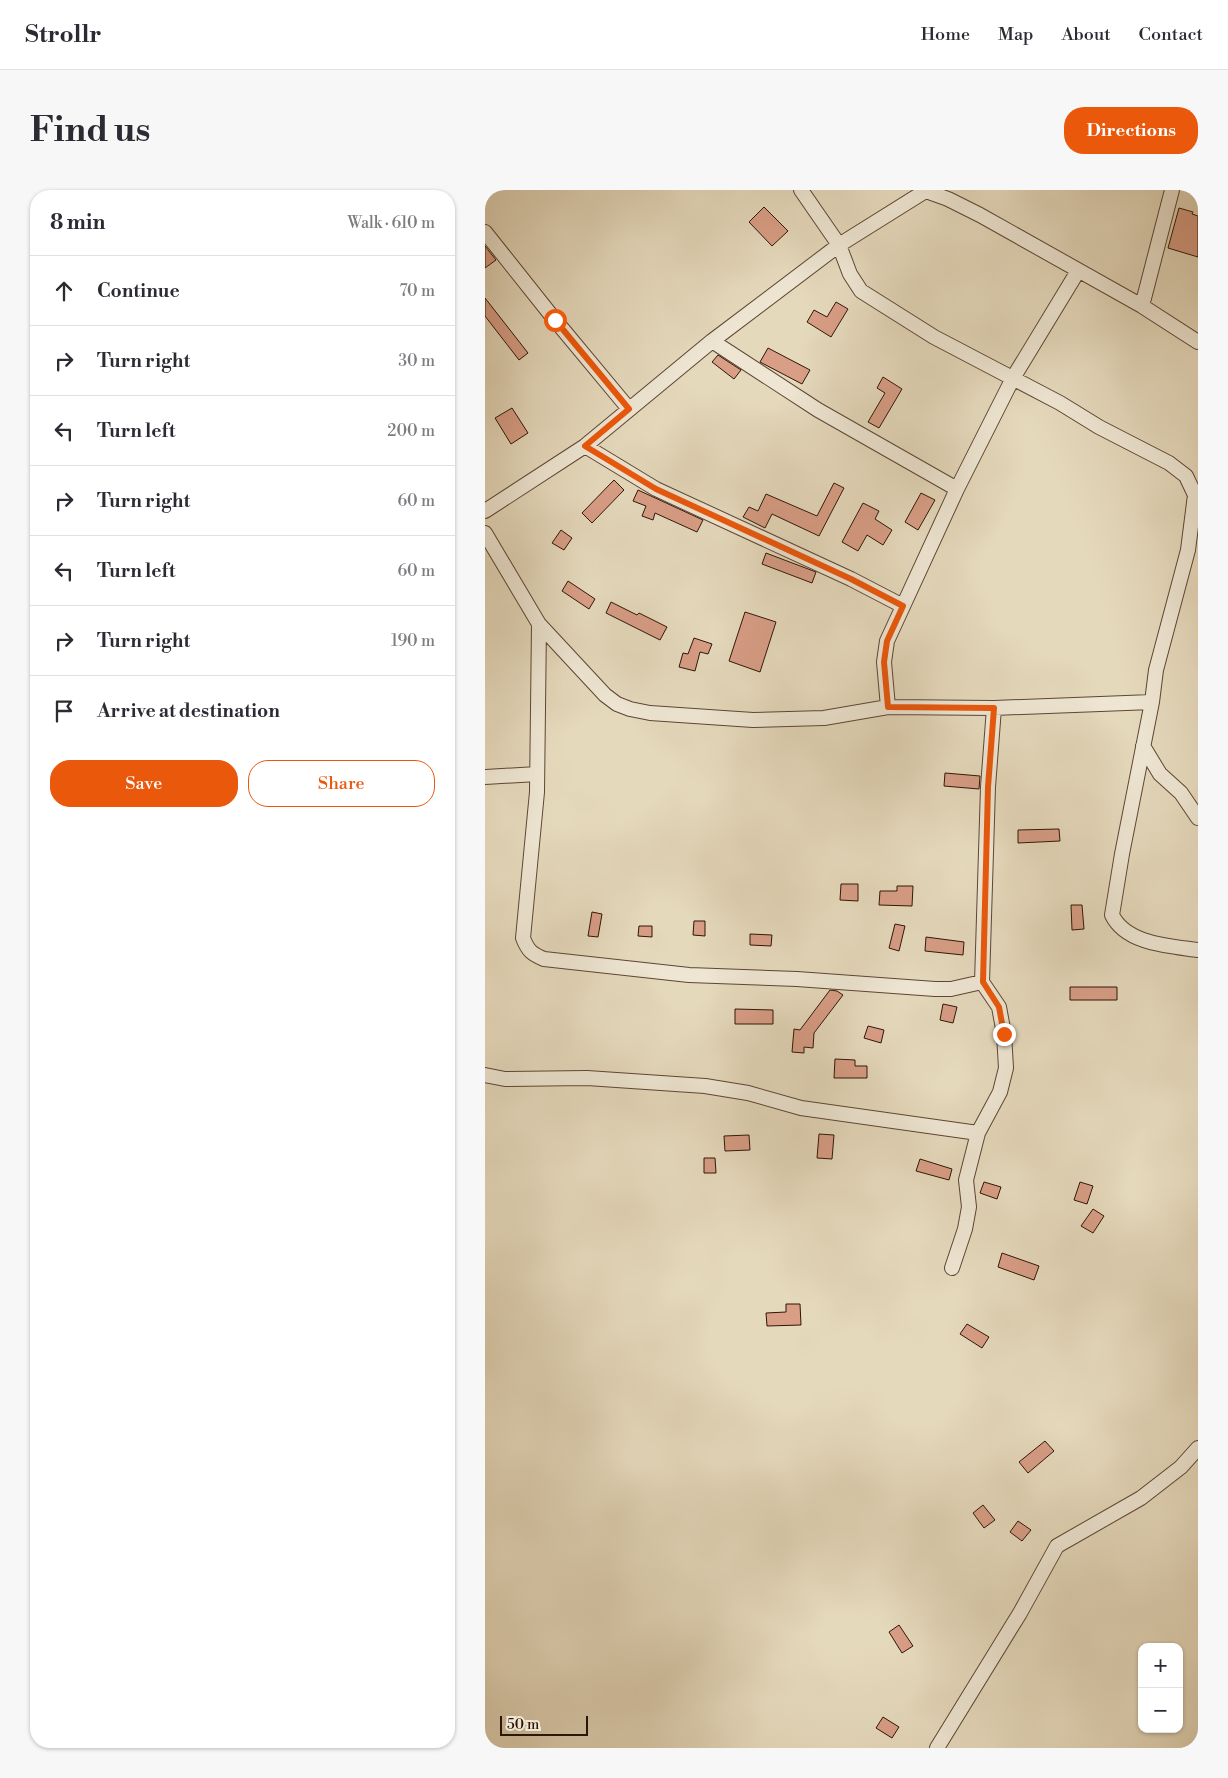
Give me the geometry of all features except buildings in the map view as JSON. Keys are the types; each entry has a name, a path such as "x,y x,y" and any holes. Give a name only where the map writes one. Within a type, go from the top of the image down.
{"street":[{"path":"801,190 839,245 849,274 861,291 934,337 1169,463 1186,476 1195,495 1188,550 1156,670 1153,702 1121,854 1112,915 1124,931 1138,938 1170,946 1198,950"},
{"path":"485,511 585,446 712,342 839,245 925,190 980,215 1142,306 1198,342"},
{"path":"1142,306 1172,190"},
{"path":"485,232 629,409"},
{"path":"888,707 884,662 887,641 957,489 1013,378 1078,271"},
{"path":"712,342 818,410 957,489"},
{"path":"585,446 656,489 851,579 903,606"},
{"path":"485,533 539,624 605,695 617,704 630,709 650,713 743,719 796,720 849,715 888,707 994,708 1153,702"},
{"path":"539,624 537,774 533,844 523,938 527,949 533,954 545,959 689,975 797,979 935,989 951,989 983,982"},
{"path":"951,1268 965,1229 969,1207 966,1180 978,1133 1000,1092 1006,1068 1004,1034 999,1007 983,982 988,787 994,708"},
{"path":"1143,746 1160,774 1181,793 1198,818"},
{"path":"485,777 537,774"},
{"path":"485,1075 505,1079 587,1078 705,1086 749,1093 801,1108 978,1133"},
{"path":"937,1748 1020,1612 1057,1546 1141,1498 1181,1467 1198,1448"}],"route":[{"path":"555,320 629,409 585,446 656,489 851,579 903,606 887,641 884,662 888,707 994,708 988,787 983,982 999,1007 1004,1034"}]}
